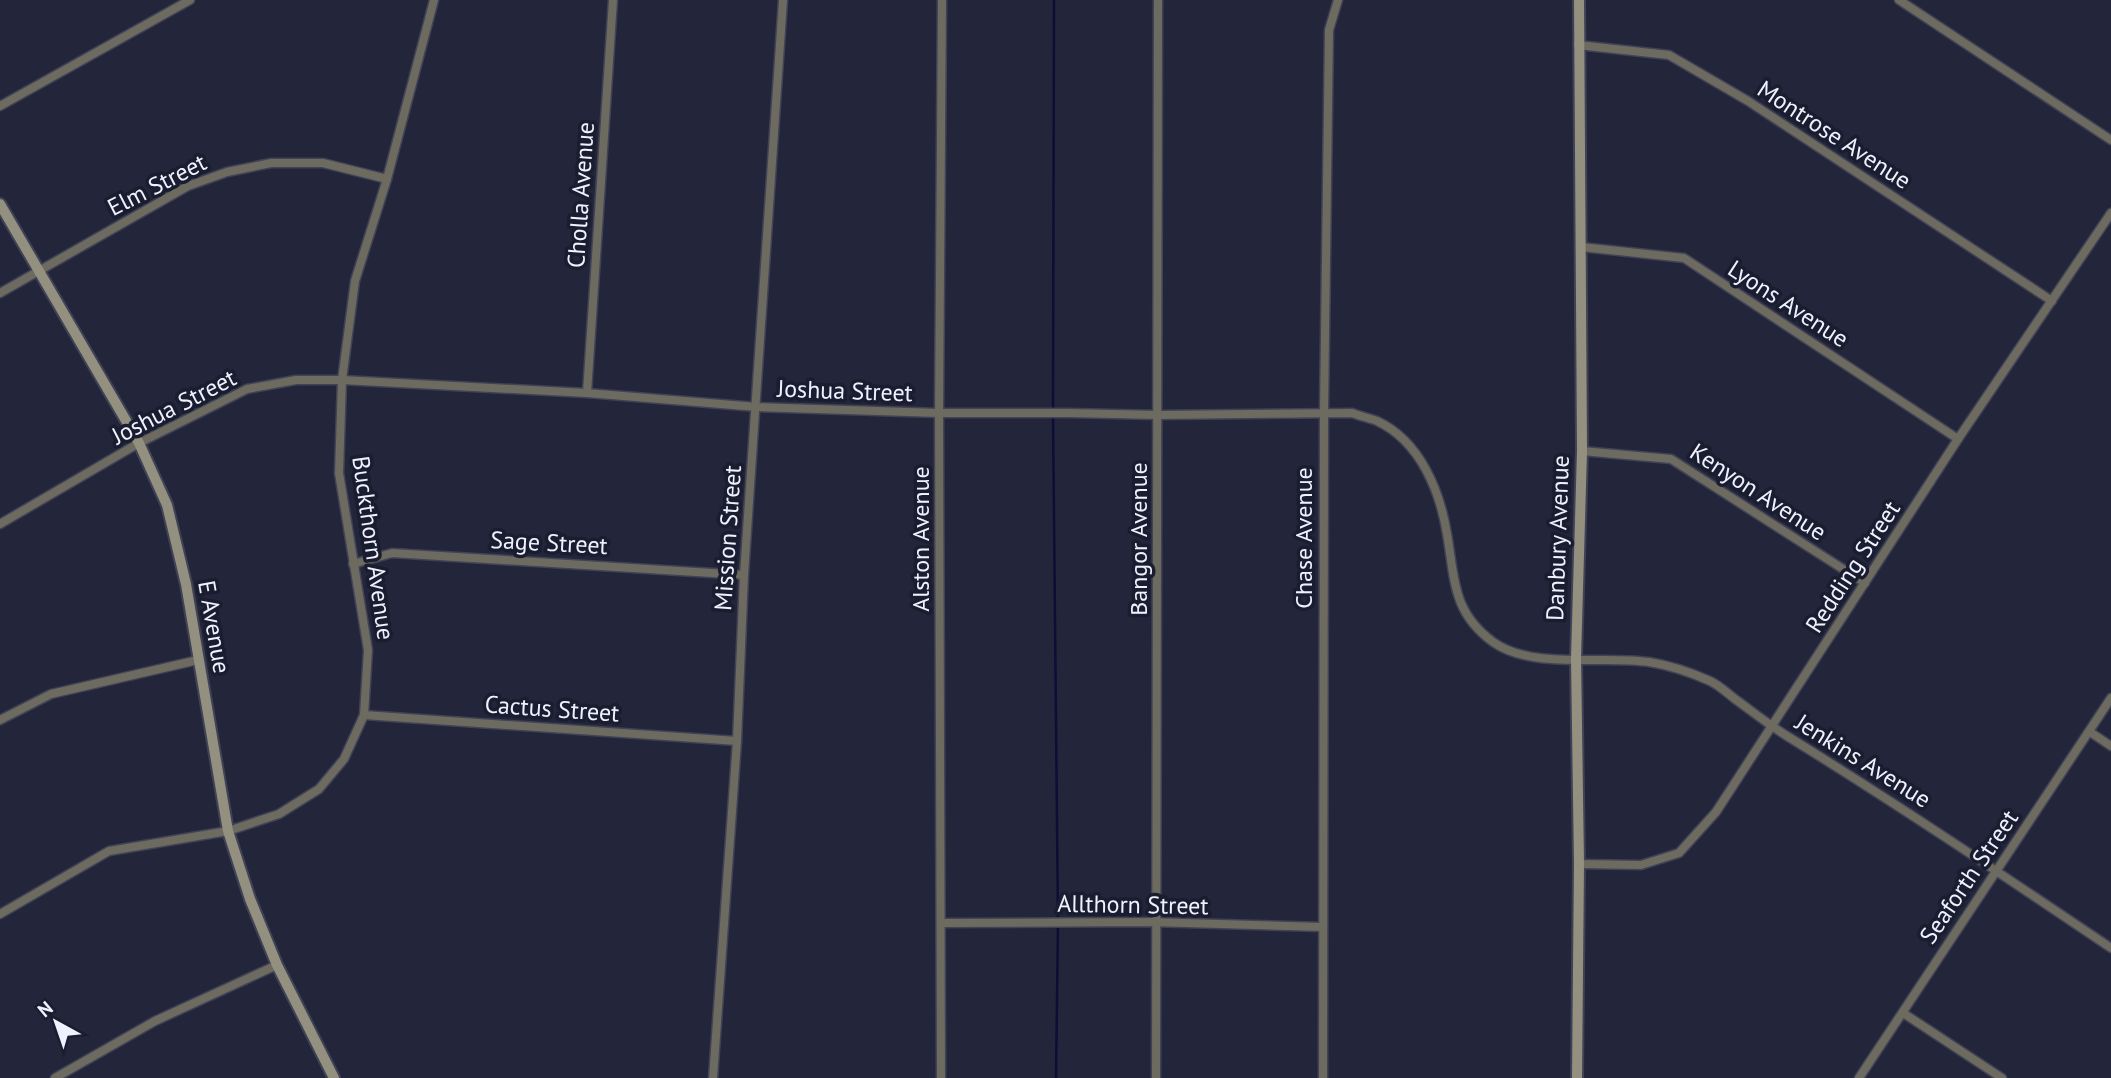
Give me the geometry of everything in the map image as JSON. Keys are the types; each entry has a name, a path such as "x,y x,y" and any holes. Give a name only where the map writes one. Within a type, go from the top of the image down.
{"street":[{"path":"0,106 190,0"},
{"name":"Buckthorn Avenue","path":"228,831 279,814 319,789 344,759 364,715 368,650 339,472 342,380 355,281 387,179 434,0"},
{"name":"Cholla Avenue","path":"587,393 613,0"},
{"name":"Mission Street","path":"713,1078 737,741 744,575 783,0"},
{"name":"Alston Avenue","path":"941,1078 939,413 942,0"},
{"name":"Bangor Avenue","path":"1156,1078 1158,0"},
{"name":"Chase Avenue","path":"1323,1078 1324,412 1329,30 1338,0"},
{"name":"Danbury Avenue","path":"1577,1078 1576,658 1582,451 1579,0"},
{"path":"1899,0 2111,140"},
{"name":"Montrose Avenue","path":"1578,45 1669,55 1748,101 2052,300"},
{"name":"Elm Street","path":"0,292 188,186 227,172 271,163 323,163 387,179"},
{"name":"E Avenue","path":"0,204 139,443 167,505 186,584 228,831 250,899 277,965 334,1078"},
{"name":"Redding Street","path":"1578,864 1641,865 1679,853 1716,812 1958,439 2111,213"},
{"name":"Lyons Avenue","path":"1581,247 1684,258 1958,439"},
{"name":"Joshua Street","path":"0,524 139,443 247,389 296,380 587,393 757,407 939,413 1352,413 1378,422 1398,435 1414,451 1426,470 1441,503 1455,592 1478,630 1511,652 1545,659 1576,658"},
{"name":"Kenyon Avenue","path":"1582,451 1671,459 1865,583"},
{"name":"Sage Street","path":"354,564 392,553 744,575"},
{"name":"Jenkins Avenue","path":"1576,658 1649,662 1712,681 1772,726 1888,798 2111,948"},
{"path":"0,720 51,694 198,660"},
{"name":"Seaforth Street","path":"1860,1078 2111,698"},
{"name":"Cactus Street","path":"364,715 737,741"},
{"path":"2090,732 2111,746"},
{"path":"0,914 109,852 228,831"},
{"name":"Allthorn Street","path":"942,923 1150,922 1323,927"},
{"path":"55,1078 155,1021 277,965"},
{"path":"1903,1013 2002,1078"}],"waterway":[{"path":"1053,410 1054,0"},
{"path":"1053,416 1058,923 1056,1078"}]}
